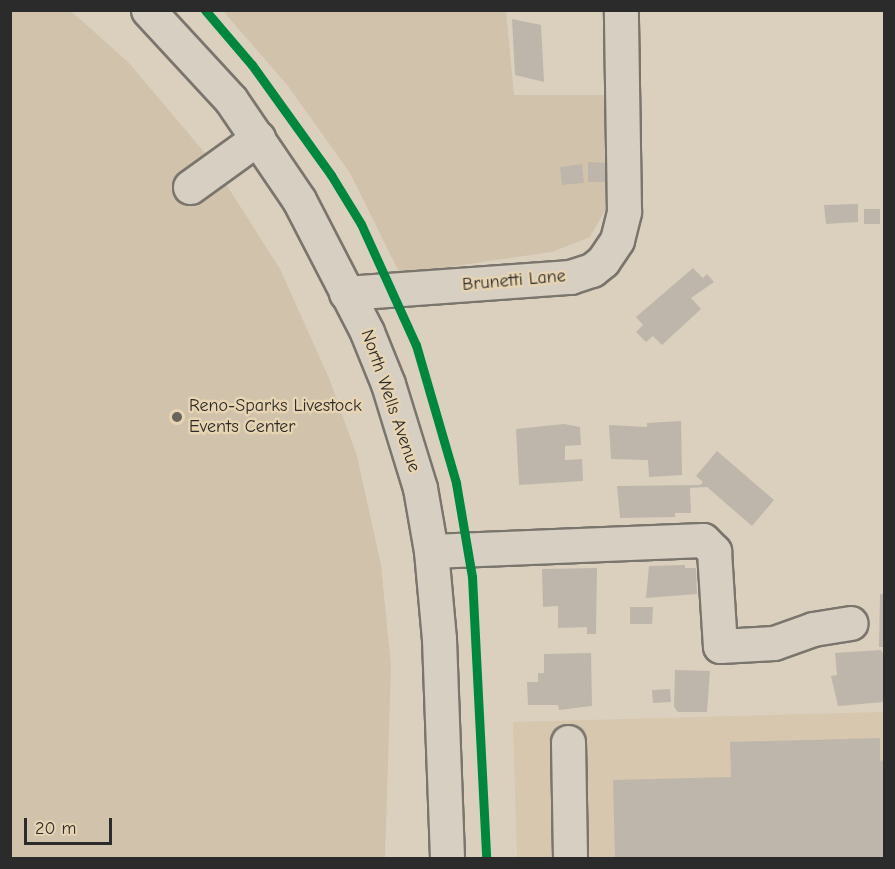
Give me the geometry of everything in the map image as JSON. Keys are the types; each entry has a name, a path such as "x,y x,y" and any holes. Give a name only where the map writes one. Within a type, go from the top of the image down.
{"main road":[{"name":"North Wells Avenue","path":"148,10 195,57 258,138 304,208 367,332 405,436 420,488 430,552 439,639 447,858"},
{"name":"Brunetti Lane","path":"346,293 570,278 592,270 603,261 617,240 624,211 621,10"},
{"path":"190,187 258,138"},
{"path":"430,552 703,540 714,551 720,646 774,643 813,629 851,623"},
{"path":"568,742 570,858"}],"shaded area":[{"name":"Reno-Sparks Livestock Events Center","path":"10,11 71,11 129,63 210,159 280,269 329,378 357,456 381,565 391,666 385,858 11,858"},
{"path":"223,11 506,11 514,95 607,95 611,200 590,237 552,252 400,274 350,173 288,86"},
{"path":"884,712 884,858 517,858 513,722"}],"building":[{"path":"512,19 541,25 544,82 515,75"},
{"path":"588,162 606,163 606,182 588,182"},
{"path":"582,164 584,183 562,185 560,167"},
{"path":"858,204 858,222 826,224 824,205"},
{"path":"864,209 880,209 880,224 864,224"},
{"path":"693,268 703,278 707,274 714,282 691,298 701,309 662,345 653,336 646,342 636,332 643,325 636,317"},
{"path":"681,421 682,475 649,477 648,460 611,459 609,425 647,427 647,423"},
{"path":"564,424 580,427 581,445 565,446 565,460 582,459 583,481 519,485 516,429"},
{"path":"717,451 774,500 752,526 707,487 690,488 691,513 675,513 675,517 620,518 617,486 700,485 703,482 696,476"},
{"path":"685,565 685,568 696,568 697,594 646,598 649,566"},
{"path":"597,568 596,634 587,634 587,627 558,628 558,606 543,607 542,569"},
{"path":"880,594 884,594 884,647 879,647"},
{"path":"630,607 653,607 652,624 630,624"},
{"path":"881,650 884,655 884,702 838,706 831,676 837,675 835,653"},
{"path":"591,653 592,706 559,710 558,705 528,705 527,682 538,682 538,673 544,673 544,654"},
{"path":"675,670 710,671 707,712 678,712 674,707"},
{"path":"670,689 671,702 653,703 652,690"},
{"path":"880,738 880,761 884,760 884,858 615,858 613,780 731,777 730,742"}],"cycle path":[{"path":"205,10 252,65 331,175 361,224 416,345 456,483 472,577 486,858"}],"place":[{"name":"Reno-Sparks Livestock Events Center","path":"177,417"}]}
